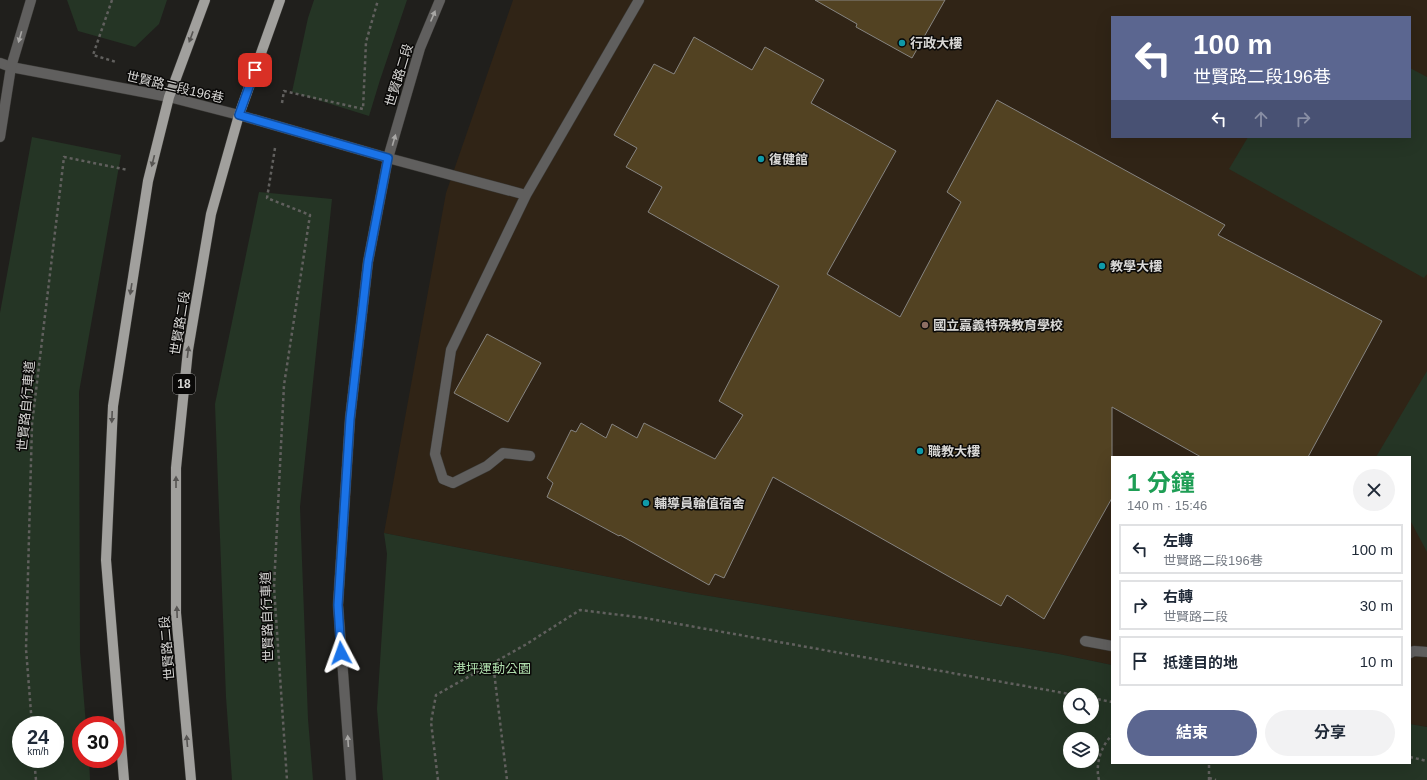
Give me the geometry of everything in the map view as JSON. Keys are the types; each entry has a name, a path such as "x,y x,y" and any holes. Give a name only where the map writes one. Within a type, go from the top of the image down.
{"main road":[{"path":"124,780 106,560 113,406 148,181 170,97 204,0"},
{"name":"世賢路二段","path":"191,780 176,613 176,468 188,350 211,214 239,115 280,0"}],"street":[{"path":"0,137 11,67 31,0"},
{"name":"世賢路二段","path":"351,780 338,605 350,419 368,262 388,158 420,48 440,0"},
{"path":"530,456 503,454 487,466 453,483 443,479 435,454 451,350 526,195 639,0"},
{"name":"世賢路二段196巷","path":"0,63 11,67 170,97 526,195"},
{"path":"1085,641 1111,646"},
{"path":"1411,652 1414,651 1427,652"}],"path":[{"path":"112,0 93,55 121,63"},
{"path":"284,91 363,109 366,42 378,0"},
{"name":"世賢路自行車道","path":"31,716 26,649 32,424 64,157 131,170"},
{"name":"世賢路自行車道","path":"267,198 310,215 284,385 274,587 287,780"},
{"path":"438,780 431,722 436,695 525,645 580,610 645,618 1063,693"},
{"path":"493,663 507,780"},
{"path":"1099,699 1111,702"},
{"path":"1099,780 1099,756 1111,736"},
{"path":"1411,758 1427,761"},
{"path":"1209,764 1209,779 1216,780"},
{"path":"35,768 36,780"}],"shaded area":[{"name":"國立嘉義特殊教育學校","path":"513,0 1427,0 1427,727 1411,724 1411,456 1111,456 1111,665 1059,654 691,593 384,533 446,193"}],"green space":[{"path":"67,0 167,0 159,24 135,47 78,31"},
{"path":"314,0 407,0 369,116 292,92 308,18"},
{"path":"1411,69 1427,77 1427,274 1424,278 1229,169 1247,138 1411,138"},
{"path":"32,137 121,155 79,392 80,652 85,716 72,716 72,768 89,768 90,780 0,780 0,313"},
{"path":"259,192 332,199 300,507 308,719 313,780 232,780 226,697 215,404"},
{"path":"1427,371 1427,552 1411,522 1411,456 1377,456"},
{"name":"港坪運動公園","path":"384,533 691,593 1059,654 1111,665 1111,764 1411,764 1411,724 1427,727 1427,780 383,780 377,709 387,554"}],"building":[{"name":"行政大樓","path":"815,0 945,0 912,58 856,27 857,24"},
{"path":"694,37 752,70 765,47 824,80 811,103 896,151 827,274 900,317 961,202 947,192 997,100 1225,225 1218,235 1382,321 1309,456 1199,456 1112,407 1111,500 1044,619 1007,595 1001,606 773,477 724,578 715,574 709,585 620,535 619,536 547,497 553,483 547,478 571,430 576,432 581,423 606,438 612,424 637,438 644,423 715,459 743,415 719,401 779,286 648,212 662,187 626,167 637,148 614,135 654,64 674,74"},
{"path":"487,334 541,363 508,422 454,393"}],"place":[{"name":"行政大樓","path":"902,43"},
{"name":"復健館","path":"761,159"},
{"name":"教學大樓","path":"1102,266"},
{"name":"國立嘉義特殊教育學校","path":"925,325"},
{"name":"職教大樓","path":"920,451"},
{"name":"輔導員輪值宿舍","path":"646,503"}],"route":[{"path":"255,70 239,115 388,158 368,262 350,419 338,605 341,653"}]}
